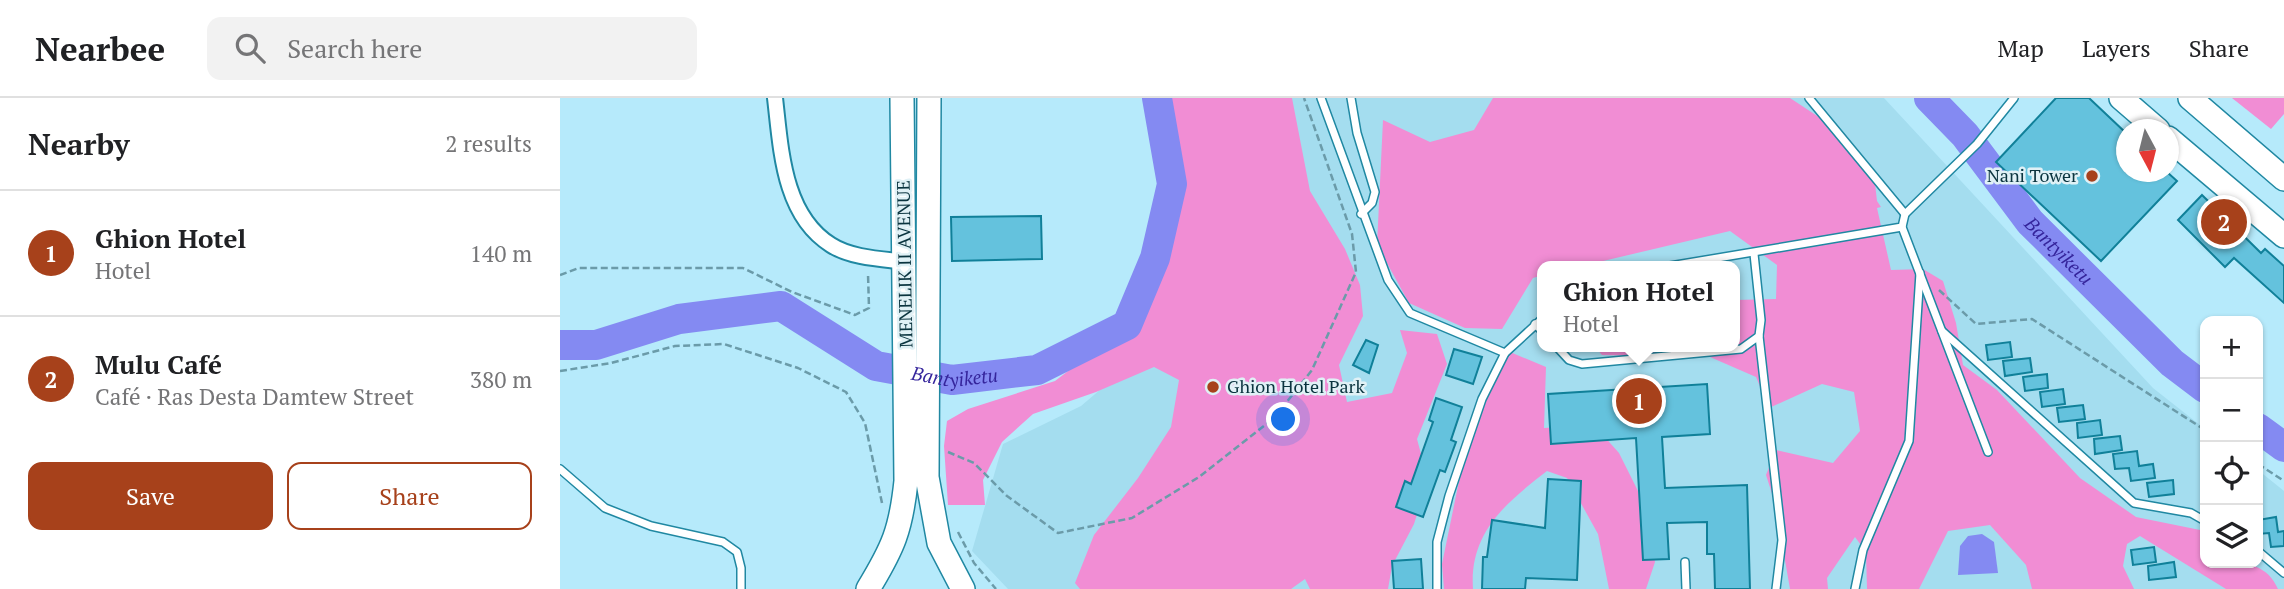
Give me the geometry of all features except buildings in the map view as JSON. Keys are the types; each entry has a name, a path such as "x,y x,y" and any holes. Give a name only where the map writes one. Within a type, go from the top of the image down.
{"main road":[{"name":"MENELIK II AVENUE","path":"868,589 894,546 925,438 906,268 902,98"},
{"name":"MENELIK II AVENUE","path":"929,98 926,477 939,543 963,589"},
{"path":"2121,98 2145,119"},
{"path":"2190,98 2284,180"},
{"path":"2179,147 2284,236"}],"street":[{"path":"775,98 780,145 792,194 802,217 832,247 906,268"}],"lane":[{"path":"1321,98 1361,214 1388,280 1410,313 1505,353"},
{"path":"1351,98 1357,133 1375,192 1372,204 1361,214"},
{"path":"1809,98 1905,214"},
{"path":"1988,452 1902,227 1905,214 1977,144 2014,98"},
{"path":"1706,261 1902,227"},
{"path":"1754,254 1761,320 1759,336 1782,540 1776,589"},
{"path":"1855,589 1863,550 1909,441 1920,273"},
{"path":"1437,589 1437,542 1449,496 1482,399 1505,353 1535,324"},
{"path":"1942,331 2134,503 2191,513 2200,518"},
{"path":"1740,349 1759,336"},
{"path":"1562,352 1569,360 1582,364 1709,352"},
{"path":"560,469 604,509 651,526 723,542 737,552 741,568 741,589"},
{"path":"2263,555 2284,573"},
{"path":"1685,562 1686,589"}],"path":[{"path":"925,438 974,463 1007,496 1058,533 1132,518 1199,477 1274,418 1312,370 1356,272 1352,234 1304,98"},
{"path":"560,275 579,268 743,268 792,292 855,315 869,308 867,257"},
{"path":"1920,273 1976,324 2032,319 2200,427"},
{"path":"560,371 611,363 675,346 724,344 798,368 846,392 865,424 883,508"},
{"path":"2263,467 2284,481"}],"shaded area":[{"path":"1153,98 1292,98 1310,191 1345,249 1360,285 1363,316 1339,365 1347,402 1392,393 1407,353 1400,330 1437,334 1447,364 1417,439 1428,480 1414,524 1392,566 1388,589 1310,589 1305,579 1291,589 1080,589 1075,583 1094,535 1138,478 1171,427 1179,380 1154,367 1096,392 1033,414 1002,442 983,480 985,505 948,505 944,446 947,421 968,409 1055,381 1110,339 1150,287 1163,214 1155,149"},
{"path":"1187,98 1884,98 2153,388 2200,425 2200,568 2263,568 2263,474 2284,491 2284,589 1008,589 972,551 1003,444 1081,406 1148,349"},
{"path":"1493,98 1790,98 1846,135 1874,175 1877,201 1881,207 1877,208 1891,270 1923,269 1943,281 1956,323 1963,365 1997,390 2080,478 2136,517 2200,530 2200,568 2259,568 2272,579 2278,589 2226,589 2140,536 2127,544 2123,566 2134,589 2032,589 2026,565 1990,525 1948,531 1919,589 1867,589 1866,552 1855,537 1827,578 1828,589 1790,589 1775,503 1766,475 1776,450 1833,463 1860,431 1854,392 1822,384 1769,408 1756,377 1710,357 1602,355 1599,352 1740,352 1740,300 1776,299 1777,265 1730,231 1603,261 1537,261 1537,277 1533,278 1502,329 1465,328 1409,303 1377,245 1383,120 1430,142 1474,130"},
{"path":"2232,98 2284,98 2284,114 2271,129"},
{"path":"1510,352 1546,367 1544,428 1594,425 1619,453 1645,505 1655,562 1646,589 1609,589 1598,534 1567,478 1547,471 1505,507 1484,535 1473,569 1473,589 1444,589 1442,564 1465,452 1484,402"}],"water":[{"path":"1982,534 1994,542 1998,573 1958,575 1960,546 1968,536"}],"waterway":[{"name":"Bantyiketu","path":"560,345 596,345 679,319 781,306 876,366 952,380 1037,370 1127,325 1155,258 1172,184 1157,98"},
{"name":"Bantyiketu","path":"1929,98 1965,135 2030,222 2172,363 2200,384"},
{"name":"Bantyiketu","path":"2263,432 2284,447"}],"place":[{"name":"Nani Tower","path":"2092,176"},
{"name":"Mulu Café","path":"2224,222"},
{"name":"Ghion Hotel Park","path":"1213,387"},
{"name":"Ghion Hotel","path":"1639,401"}]}
